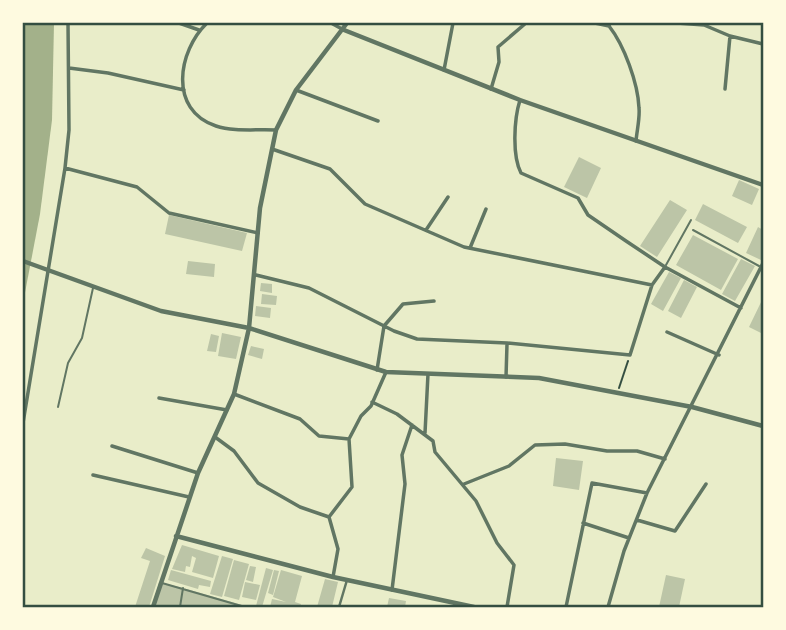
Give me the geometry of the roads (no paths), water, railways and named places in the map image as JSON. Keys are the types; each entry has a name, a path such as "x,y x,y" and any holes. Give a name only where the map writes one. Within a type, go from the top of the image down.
{"street":[{"path":"23,423 65,168 68,23"},
{"path":"179,23 199,30"},
{"path":"206,23 199,30 182,61 184,90 188,103 201,119 217,127 276,130"},
{"path":"331,23 520,100 763,185"},
{"path":"153,607 159,582 198,472 234,394 249,328 256,275 260,208 270,148 296,90 347,23"},
{"path":"444,70 453,23"},
{"path":"491,89 499,62 498,47 526,23"},
{"path":"595,23 610,24 635,88 639,108 636,141"},
{"path":"677,23 704,24 730,36 763,44"},
{"path":"725,89 730,36"},
{"path":"69,68 108,73 184,90"},
{"path":"296,90 378,121"},
{"path":"520,100 516,113 517,164 522,173 578,198 588,215 665,267 741,308"},
{"path":"270,148 330,169 365,204 470,248 652,285"},
{"path":"65,168 137,187 169,213 259,233"},
{"path":"426,230 448,197"},
{"path":"470,248 486,209"},
{"path":"23,261 161,311 249,328 377,370 539,378 692,407 763,426"},
{"path":"608,607 629,538 648,494 762,265"},
{"path":"256,275 309,288 384,326 417,339 507,343 630,355 652,285 665,267"},
{"path":"377,370 384,326 403,304 433,301"},
{"path":"667,332 719,355"},
{"path":"506,377 507,343"},
{"path":"329,517 352,487 349,439 372,402 386,372"},
{"path":"425,433 428,374"},
{"path":"234,394 300,419 319,436 349,439"},
{"path":"159,398 227,410"},
{"path":"372,402 425,433 433,441 435,452 464,484 483,513 497,543 514,565 507,607"},
{"path":"392,590 405,484 402,455 412,425"},
{"path":"215,437 234,451 258,483 300,508 329,517"},
{"path":"464,484 509,466 535,445 565,444 607,451 637,451 665,459"},
{"path":"112,446 198,472"},
{"path":"93,475 189,497"},
{"path":"566,607 592,483 648,494"},
{"path":"637,520 675,531 706,484"},
{"path":"329,517 338,549 333,577"},
{"path":"583,523 629,538"},
{"path":"176,536 333,577 474,607"},
{"path":"339,607 347,580"}],"lane":[{"path":"665,267 691,220"},
{"path":"693,230 762,265"},
{"path":"758,274 763,277"},
{"path":"58,407 68,363 82,338 94,287"},
{"path":"159,582 246,607"},
{"path":"180,607 184,588"}]}
